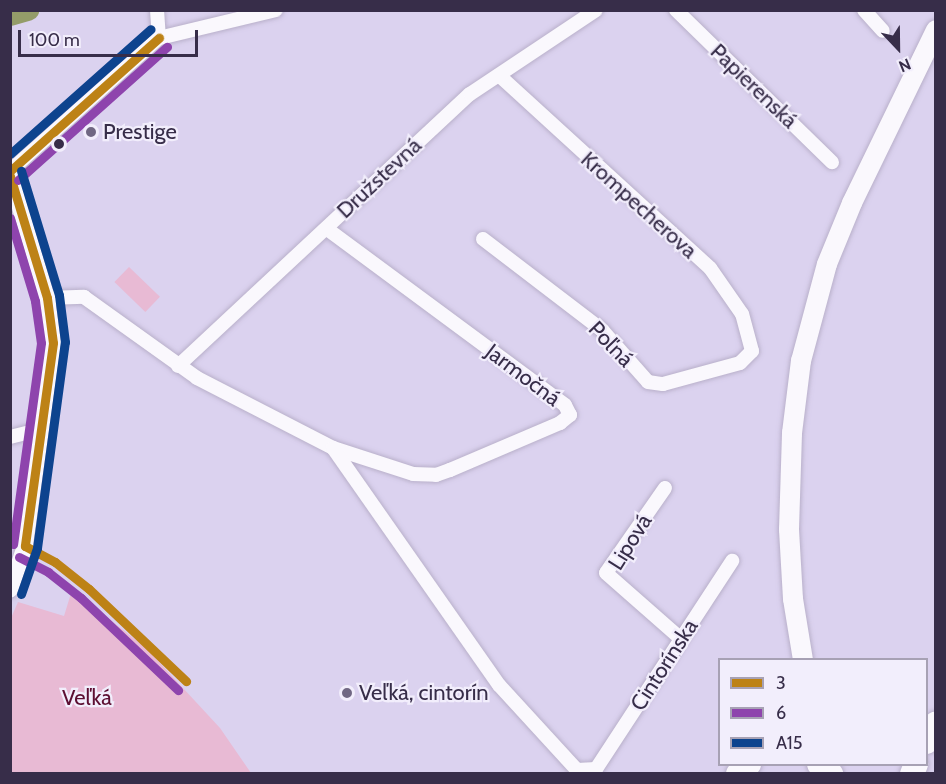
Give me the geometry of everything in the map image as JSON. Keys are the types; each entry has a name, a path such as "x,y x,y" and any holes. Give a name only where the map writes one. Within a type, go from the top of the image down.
{"highway":[{"path":"928,740 936,723"}],"main road":[{"path":"803,658 793,599 789,529 792,433 801,361 827,264 852,203 936,30"}],"street":[{"path":"10,590 25,546 53,343 47,298 10,172 159,38 276,10"},
{"name":"Družstevná","path":"178,366 470,94 596,10"},
{"name":"Papierenská","path":"676,10 832,162"},
{"path":"864,10 883,31"},
{"path":"157,11 159,38"},
{"name":"Krompecherova","path":"499,75 514,92 710,268 742,314 753,351"},
{"name":"Jarmočná","path":"47,298 84,297 178,366 333,448 413,474 436,475 560,423 570,415 565,405 326,228"},
{"name":"Poľná","path":"483,238 602,330 648,382 663,384 740,363 753,351"},
{"path":"10,437 42,429"},
{"name":"Jarmočná","path":"333,448 499,685 577,770 596,769"},
{"name":"Lipová","path":"665,488 606,573 681,639"},
{"name":"Cintorínska","path":"596,769 732,561"}],"green space":[{"path":"129,267 160,297 145,312 114,282"},
{"name":"Veľká","path":"72,590 146,648 220,728 251,773 11,773 11,618 18,602 64,616"}],"waterway":[{"path":"10,15 28,10"}],"transit line":[{"name":"A15","path":"10,154 151,29"},
{"name":"3","path":"10,171 159,38"},
{"name":"6","path":"18,180 167,47"},
{"name":"A15","path":"21,171 59,295 65,342 37,548 21,594"},
{"name":"3","path":"10,176 47,298 53,343 25,546"},
{"name":"6","path":"10,218 35,301 41,343 13,544"},
{"name":"3","path":"25,546 55,562 89,589 186,681"},
{"name":"6","path":"19,557 48,572 81,598 178,690"}],"place":[{"name":"Prestige","path":"91,132"},
{"name":"Veľká, cintorín","path":"347,693"}]}
